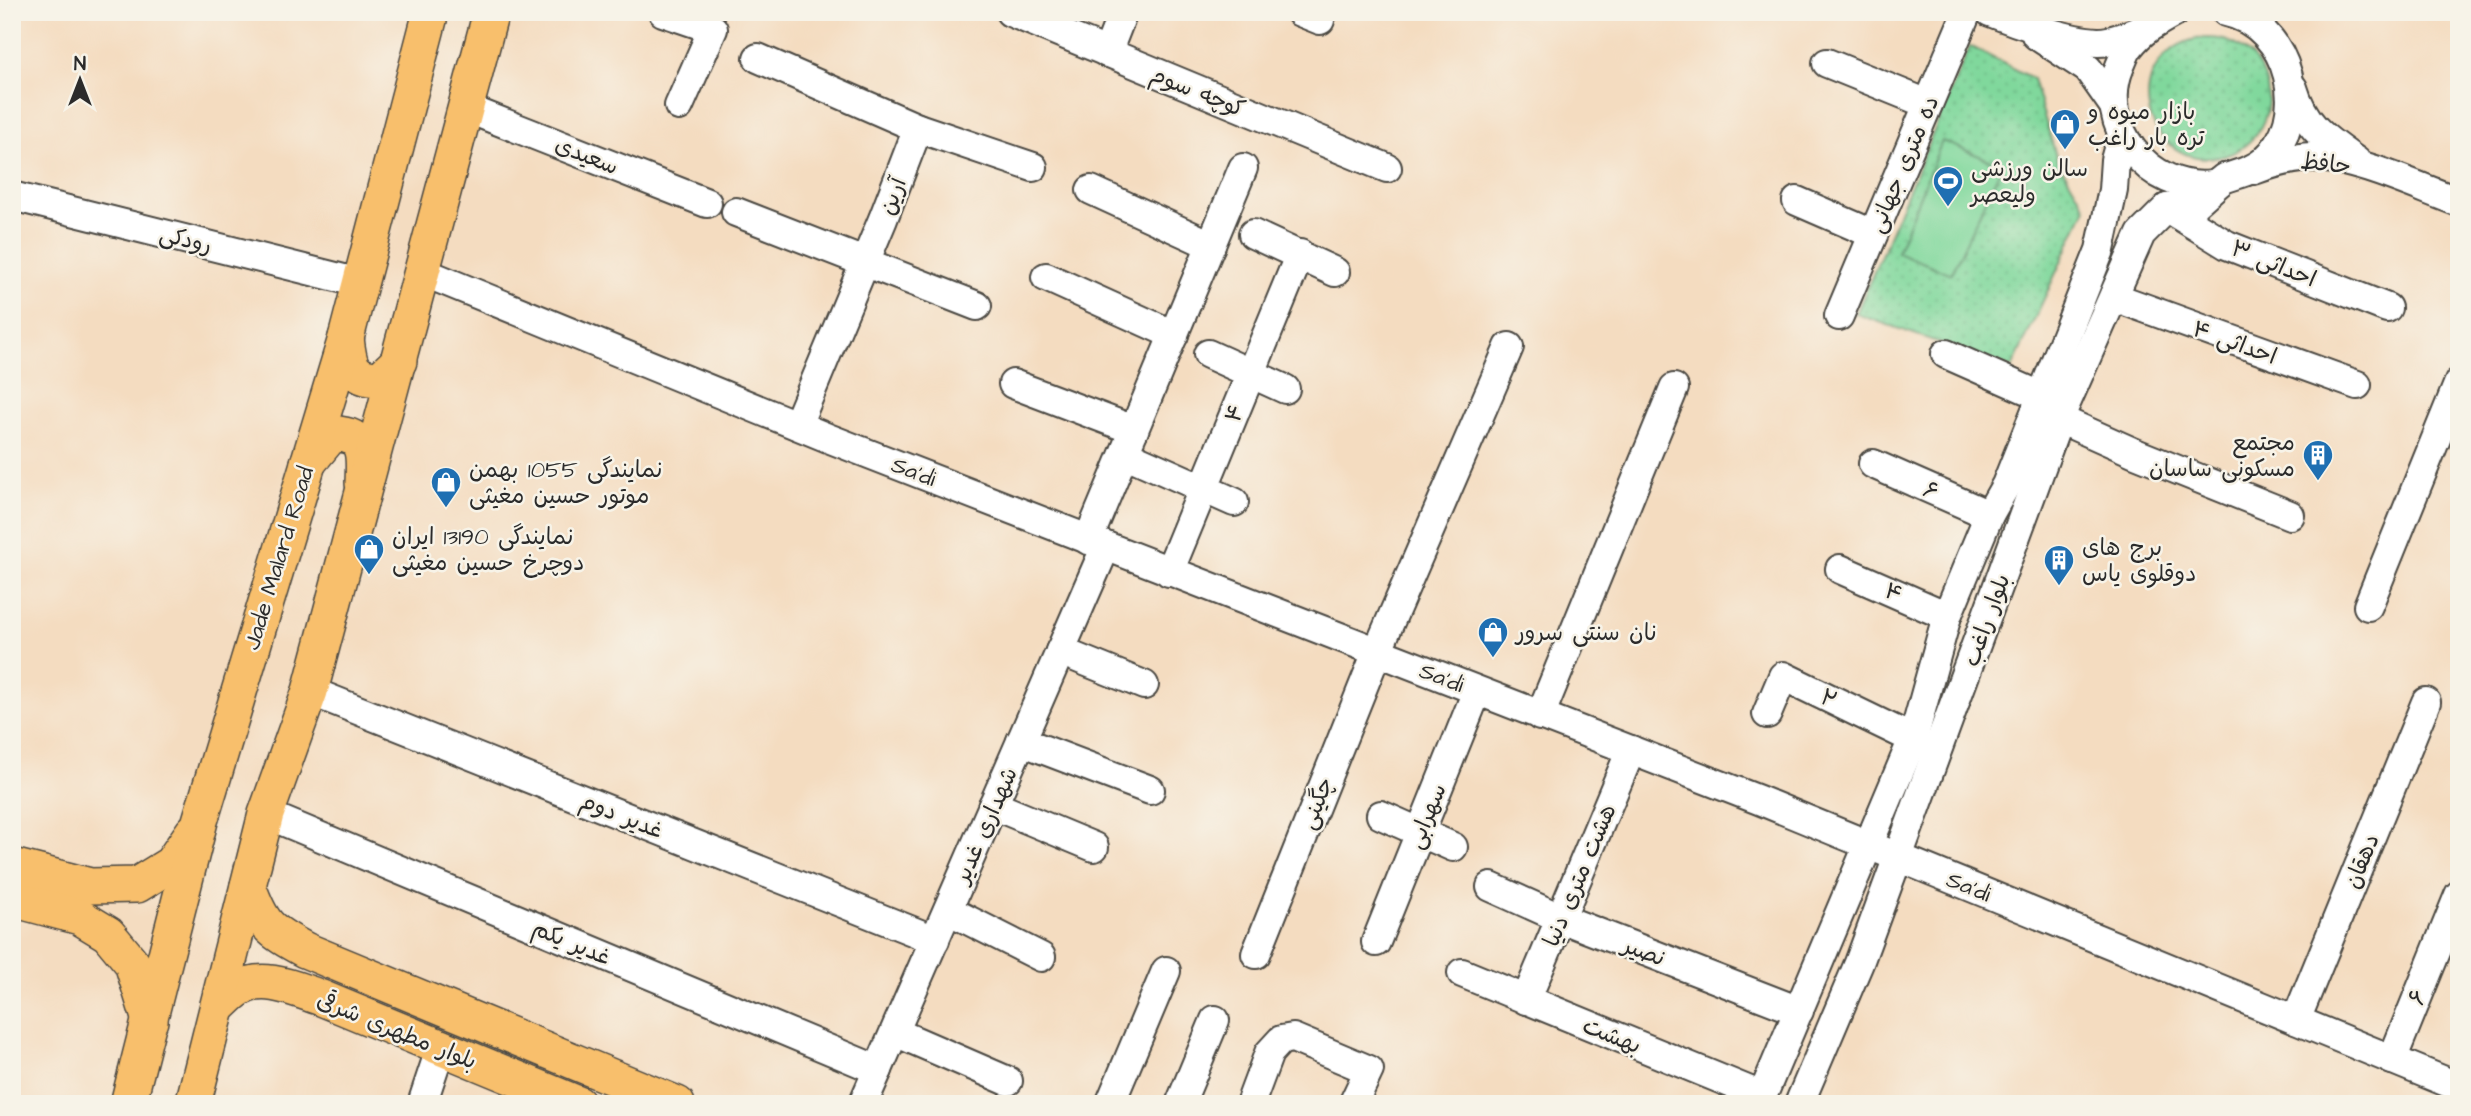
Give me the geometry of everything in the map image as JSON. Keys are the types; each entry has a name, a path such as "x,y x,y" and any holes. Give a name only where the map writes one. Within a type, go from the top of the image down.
{"main road":[{"name":"Jade Malard Road","path":"128,1104 200,821 346,338 430,12"},
{"path":"193,1104 266,814 310,691 491,12"},
{"path":"346,338 348,360 355,372 367,379 380,379 399,361"},
{"path":"305,467 332,434 348,434 359,442 364,460 363,497"},
{"path":"12,900 85,902 137,885 171,864 200,821"},
{"path":"12,866 85,902 132,963 150,1021"},
{"name":"بلوار مطهری شرقی","path":"248,886 260,918 281,937 332,962 677,1104"},
{"path":"319,997 312,984 317,970 332,962"},
{"name":"بلوار مطهری شرقی","path":"218,1007 240,988 255,983 280,984 319,997 578,1104"}],"street":[{"path":"663,12 713,29 679,106"},
{"name":"کوچه سوم","path":"1010,12 1387,168"},
{"path":"1107,53 1123,12"},
{"name":"ده متری جهانی","path":"1839,316 1967,12"},
{"path":"2003,17 2098,42 2120,38 2175,12"},
{"path":"2226,12 2260,29 2280,52"},
{"name":"حافظ","path":"2265,12 2267,25 2303,115 2320,136 2367,168"},
{"path":"2003,17 2088,69 2114,106"},
{"path":"2148,26 2127,48 2116,76 2114,106 2122,135 2138,158 2160,176 2187,185 2215,185 2265,160 2282,137 2291,111 2290,80"},
{"path":"758,58 918,128 1033,167"},
{"path":"1827,62 1928,104"},
{"name":"سعیدی","path":"466,107 707,203"},
{"name":"آرین","path":"797,425 866,262 918,128"},
{"name":"بلوار راغب","path":"1761,1100 1913,738 1947,616 1989,515 2006,485 2100,250 2113,190 2115,160 2122,135"},
{"name":"حافظ","path":"2234,176 2277,161 2316,157 2367,168 2459,202"},
{"name":"شهداری غدیر","path":"863,1104 1060,651 1174,335 1243,168"},
{"path":"2166,208 2196,203 2234,176"},
{"path":"1091,190 1211,245"},
{"name":"رودکی","path":"12,195 360,283"},
{"path":"1797,201 1873,234"},
{"name":"بلوار راغب","path":"1799,1104 1859,963 2059,419 2141,234 2166,208"},
{"name":"احداثی ۳","path":"2166,208 2227,245 2387,308"},
{"path":"736,212 977,306"},
{"path":"1253,233 1335,272"},
{"name":"۴","path":"1169,572 1300,254"},
{"name":"Sa'di","path":"423,272 797,425 1869,844 2392,1060 2453,1092"},
{"path":"1046,277 1174,335"},
{"name":"احداثی ۴","path":"2114,297 2357,385"},
{"name":"چگینی","path":"1255,954 1377,652 1509,347"},
{"path":"1208,354 1284,389"},
{"path":"1946,355 2041,396"},
{"path":"2368,606 2459,382"},
{"path":"1013,384 1135,444 1203,488 1234,502"},
{"path":"1540,716 1674,388"},
{"path":"2059,419 2290,515"},
{"name":"۶","path":"1873,464 1989,515"},
{"name":"۴","path":"1840,569 1947,616"},
{"path":"1060,651 1144,685"},
{"name":"۲","path":"1767,714 1783,676 1913,738"},
{"name":"غدیر دوم","path":"310,691 935,940"},
{"name":"سهرابی","path":"1376,942 1477,691"},
{"name":"دهقان","path":"2296,1020 2426,702"},
{"path":"1021,741 1150,790"},
{"name":"هشت متری دنیا","path":"1526,1000 1631,750"},
{"path":"993,805 1094,847"},
{"name":"غدیر یکم","path":"266,814 878,1070"},
{"path":"1381,815 1453,847"},
{"name":"نصیر","path":"1491,887 1560,918 1798,1011"},
{"name":"۶","path":"2392,1060 2459,895"},
{"path":"948,910 1041,957"},
{"path":"1110,1104 1166,971"},
{"name":"بهشت","path":"1462,973 1761,1100"},
{"path":"1181,1104 1215,1020"},
{"path":"895,1032 1008,1081"},
{"path":"1250,1104 1269,1053 1281,1040 1293,1038 1369,1070 1353,1104"},
{"path":"422,1104 441,1047"}],"green space":[{"path":"2208,38 2231,42 2251,55 2264,75 2268,98 2264,121 2251,141 2231,154 2208,158 2185,154 2165,141 2152,121 2148,98 2152,75 2165,55 2185,42"},
{"path":"1970,46 2033,79 2057,159 2086,208 2012,368 1856,314"},
{"name":"سالن ورزشی ولیعصر","path":"1942,141 2002,165 1951,274 1897,252"}],"place":[{"name":"بازار میوه و تره بار راغب","path":"2065,151"},
{"name":"سالن ورزشی ولیعصر","path":"1948,208"},
{"name":"مجتمع مسکونی ساسان","path":"2318,482"},
{"name":"نمایندگی 1055 بهمن موتور حسین مغیثی","path":"446,509"},
{"name":"نمایندگی 13190 ایران دوچرخ حسین مغیثی","path":"369,576"},
{"name":"برج های دوقلوی یاس","path":"2059,587"},
{"name":"نان سنتی سرور","path":"1493,659"}]}
